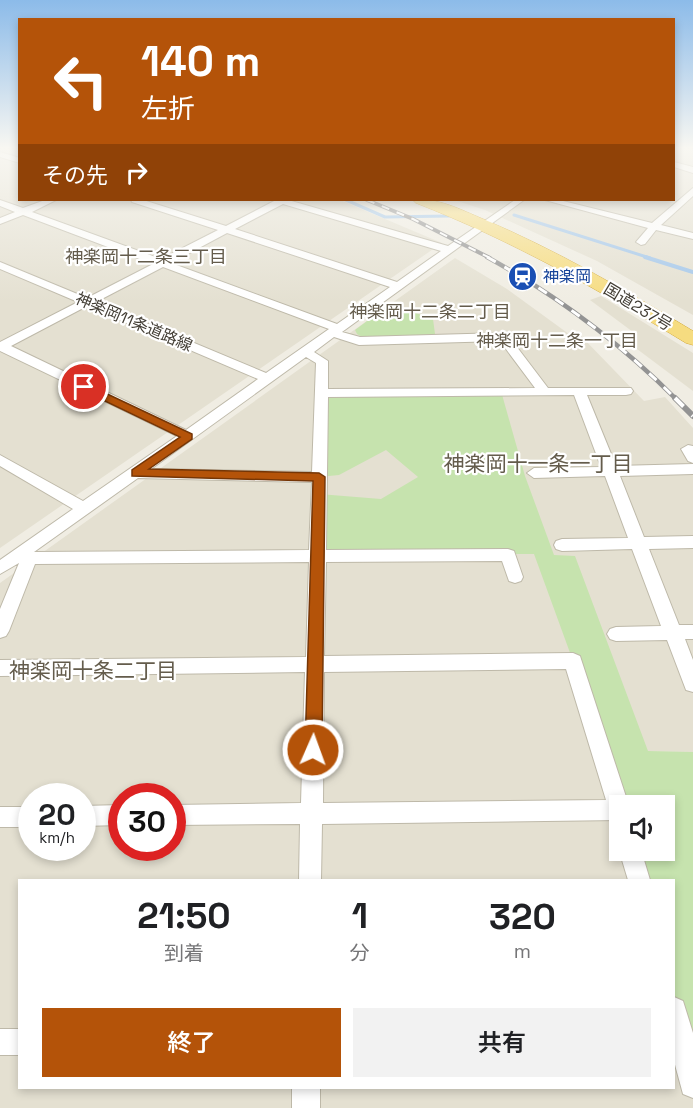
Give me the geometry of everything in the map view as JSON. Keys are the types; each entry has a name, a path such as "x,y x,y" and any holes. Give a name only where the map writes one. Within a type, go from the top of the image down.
{"highway":[{"name":"国道237号","path":"424,201 489,223"},
{"name":"国道237号","path":"443,201 489,223 692,334"}],"street":[{"path":"641,242 654,226 689,200"},
{"path":"0,221 50,201"},
{"path":"138,201 399,286"},
{"path":"0,347 280,201"},
{"path":"285,201 450,250"},
{"path":"0,568 25,555 85,509 519,201"},
{"path":"554,201 693,236"},
{"path":"0,203 162,263 358,341 503,337 545,392"},
{"name":"神楽岡11条道路線","path":"0,265 268,379"},
{"path":"0,347 188,436"},
{"path":"306,352 322,361 310,879"},
{"path":"320,393 626,391"},
{"path":"580,393 693,684"},
{"path":"0,459 85,509"},
{"path":"534,473 693,469"},
{"path":"136,473 319,477"},
{"path":"562,545 693,542"},
{"path":"25,555 508,555 515,577"},
{"path":"0,631 25,555"},
{"path":"616,634 693,632"},
{"path":"0,668 573,661 615,795"},
{"path":"186,815 609,810"},
{"path":"0,817 18,817"},
{"path":"633,861 639,879"},
{"path":"676,1026 693,1084"},
{"path":"0,1042 18,1042"},
{"path":"306,1089 306,1108"}],"shaded area":[{"path":"0,199 18,199 18,201 342,201 442,243 0,548"},
{"path":"675,199 693,199 693,315 597,261 485,210 457,201 675,201"},
{"path":"455,258 507,289 573,337 581,336 644,401 665,397 693,428 693,752 606,751 617,795 609,795 609,861 636,861 642,879 18,879 18,1089 675,1089 675,998 693,1064 693,1108 0,1108 0,583"},
{"path":"601,296 693,353 693,391 637,349 633,332 590,300"}],"green space":[{"path":"390,304 433,319 435,334 366,339 357,334 355,330"},
{"path":"501,391 525,476 554,555 575,556 648,751 693,752 693,1064 675,998 675,879 642,879 636,861 675,861 675,795 618,795 534,554 317,555 319,494 381,499 418,477 386,450 339,475 319,477 320,393"}],"waterway":[{"path":"348,201 385,217 449,216"},
{"path":"514,215 650,258"},
{"path":"645,257 693,272"}],"railway":[{"path":"369,201 413,219 490,258"},
{"path":"487,257 538,287 610,339 655,378 693,416"}],"place":[{"name":"神楽岡","path":"522,276"}],"district":[{"name":"神楽岡十二条三丁目","path":"146,256"},
{"name":"神楽岡十二条二丁目","path":"430,311"},
{"name":"神楽岡十二条一丁目","path":"557,340"},
{"name":"神楽岡十一条一丁目","path":"538,463"},
{"name":"神楽岡十条二丁目","path":"93,670"}],"route":[{"path":"84,387 188,436 136,473 319,477 313,750"}]}
